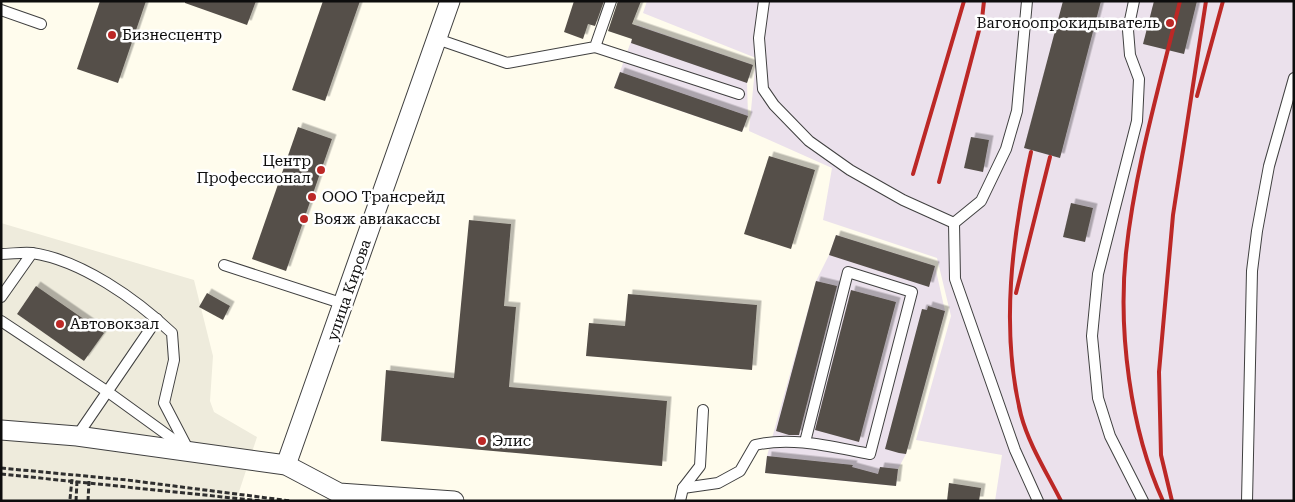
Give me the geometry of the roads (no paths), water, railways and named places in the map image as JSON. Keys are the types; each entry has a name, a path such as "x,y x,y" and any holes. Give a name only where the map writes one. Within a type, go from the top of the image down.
{"street":[{"name":"улица Кирова","path":"286,466 450,1"},
{"path":"1,430 77,436 286,466 339,493 454,501"}],"lane":[{"path":"595,47 611,1"},
{"path":"764,1 759,38 763,89 774,105 809,140 850,170 903,200 954,223"},
{"path":"954,223 981,201 1006,149 1017,111 1027,1"},
{"path":"1134,1 1128,30 1130,55 1139,79 1137,121 1098,274 1092,336 1098,398 1110,436 1143,501"},
{"path":"1,10 41,24"},
{"path":"437,39 507,63 595,47 739,94"},
{"path":"1246,501 1252,271 1269,166 1294,78"},
{"path":"954,223 955,279 1015,450 1038,501"},
{"path":"1,297 32,253"},
{"path":"1,254 32,253 69,264 97,277 158,320 172,333 174,360 164,403 189,451"},
{"path":"224,265 344,304"},
{"path":"683,488 718,483 740,471 755,445 772,441 805,442 870,454 912,292 848,272 805,442"},
{"path":"77,436 158,320"},
{"path":"1,321 108,392 189,451"},
{"path":"680,501 683,488 700,466 703,410"}],"railway":[{"path":"913,174 964,1"},
{"path":"939,182 982,19 984,1"},
{"path":"1163,501 1142,443 1129,379 1125,347 1124,283 1126,253 1135,189 1180,1"},
{"path":"1172,501 1161,455 1159,372 1173,215 1206,1"},
{"path":"1197,96 1223,1"},
{"path":"1031,152 1018,217 1014,250 1011,283 1011,350 1015,383 1024,426 1033,448 1061,501"},
{"path":"1016,293 1050,157"}],"place":[{"name":"Вагоноопрокидыватель","path":"1170,23"},
{"name":"Бизнесцентр","path":"112,35"},
{"name":"Центр Профессионал","path":"321,170"},
{"name":"ООО Трансрейд","path":"312,197"},
{"name":"Вояж авиакассы","path":"304,219"},
{"name":"Автовокзал","path":"60,324"},
{"name":"Элис","path":"482,441"}]}
